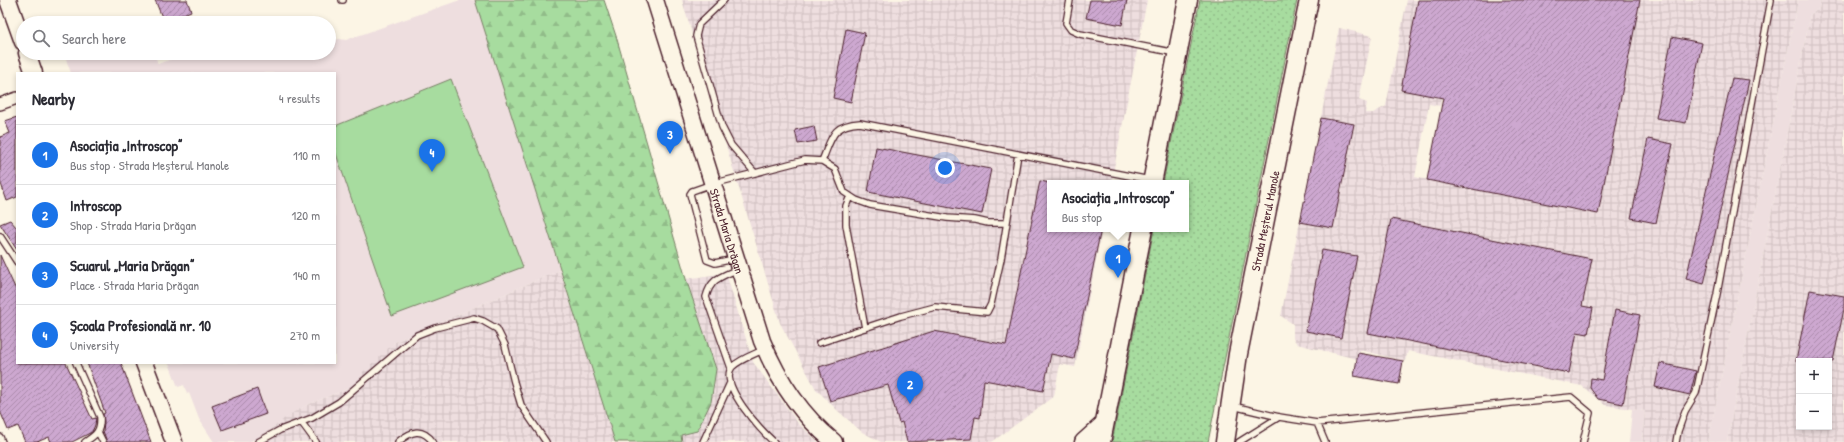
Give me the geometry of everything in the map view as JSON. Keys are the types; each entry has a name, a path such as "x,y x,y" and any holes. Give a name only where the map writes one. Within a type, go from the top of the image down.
{"main road":[{"path":"8,0 16,22"},
{"name":"Strada Maria Drăgan","path":"656,0 736,264 765,349 784,385 795,401 809,419 834,442"},
{"path":"1153,180 1188,0"},
{"name":"Strada Meșterul Manole","path":"1225,442 1238,354 1309,0"},
{"path":"29,60 34,72"},
{"path":"1101,442 1142,232"},
{"path":"144,364 174,442"},
{"path":"1083,442 1104,423"}],"street":[{"path":"0,104 16,98"}],"lane":[{"path":"724,0 699,24 696,36 722,127 731,145 755,173"},
{"path":"1070,0 1066,22 1071,30 1080,34 1178,53"},
{"path":"1676,442 1685,411 1696,393 1717,294 1771,0"},
{"path":"822,161 835,131 847,124 860,123 1143,180"},
{"path":"819,343 935,307 987,312 991,304 1001,259 1018,154"},
{"path":"736,264 715,263 707,260 689,197 692,191 712,184 805,160 822,161 835,169 844,192 856,200 870,205 940,217 975,220 988,223 1006,223"},
{"path":"850,196 846,206 846,225 865,328"},
{"path":"0,236 16,260"},
{"path":"736,264 714,280 708,289 706,297 731,368 729,376 734,393 753,421 774,442"},
{"path":"258,442 280,430 302,422 339,402 416,335 435,328 474,318 497,329 505,344 521,405 546,442"},
{"path":"731,368 765,349"},
{"path":"76,364 96,407 100,425 98,432 85,442"},
{"path":"704,442 704,438 730,383"},
{"path":"1230,405 1279,418 1317,423 1571,396 1590,413 1583,442"},
{"path":"1239,442 1279,418"},
{"path":"302,422 316,442"},
{"path":"1317,423 1325,442"},
{"path":"98,432 103,442"},
{"path":"398,442 405,436 416,432 427,435 433,442"},
{"path":"0,437 2,442"}],"shaded area":[{"path":"460,0 475,0 479,7 560,270 395,342 359,384 307,405 290,415 260,437 249,442 214,442 199,419 189,393 187,394 184,385 178,387 169,364 336,364 336,72 71,72 66,60 157,60 158,64 169,60 336,60 336,40 346,40"},
{"path":"682,0 1147,0 1112,180 1047,180 1047,232 1101,232 1075,367 1060,364 1054,396 992,442 881,442 862,432 816,389 780,323"},
{"path":"1407,0 1798,0 1708,442 1642,442 1645,411 1605,405 1582,386 1408,351 1405,361 1360,350 1357,359 1297,344 1293,338 1293,324 1281,316 1339,28 1372,36 1359,100 1367,103 1365,113 1373,113 1386,106","holes":["1447,67 1443,183 1415,177 1429,104 1440,106"]},
{"path":"1798,0 1821,0 1819,9 1810,15 1727,442 1708,442"},
{"path":"1821,0 1844,0 1844,442 1727,442 1810,15 1819,9"},
{"path":"560,270 615,442 268,442 263,435 289,415 307,405 359,384 362,381 360,376 364,371 395,342"},
{"path":"726,273 753,362 798,423 818,442 682,442 681,435 697,431 714,383 716,369 686,279"},
{"path":"1632,409 1645,411 1642,442 1629,442"}],"green space":[{"path":"475,0 604,0 616,36 686,279 716,369 711,402 697,431 681,435 682,442 615,442"},
{"path":"1200,0 1297,0 1208,442 1112,442 1153,232 1189,232 1189,180 1164,180"},
{"path":"451,79 523,267 392,316 336,154 336,126"}],"building":[{"path":"155,0 187,0 191,11 179,16 162,16"},
{"path":"1090,0 1127,0 1122,25 1086,18"},
{"path":"1418,0 1640,0 1598,214 1427,180 1443,98 1401,90"},
{"path":"846,29 865,33 851,102 833,98"},
{"path":"1672,37 1702,43 1686,123 1656,118"},
{"path":"1732,78 1749,80 1704,284 1686,279"},
{"path":"16,117 16,197 7,201 0,181 0,137 10,133 5,121"},
{"path":"1321,118 1354,124 1333,228 1300,222"},
{"path":"814,126 817,141 798,144 795,130"},
{"path":"1648,139 1673,144 1656,223 1631,218"},
{"path":"876,147 991,169 982,214 868,192"},
{"path":"1040,181 1047,182 1047,232 1100,232 1074,359 1051,354 1043,391 984,380 980,418 975,417 971,439 907,442 902,422 899,423 888,385 830,401 819,367 934,331 1006,345"},
{"path":"1391,219 1592,259 1582,306 1593,308 1588,334 1577,332 1569,373 1368,333"},
{"path":"10,220 16,227 16,248 0,224"},
{"path":"1322,250 1357,256 1341,338 1306,331"},
{"path":"0,255 16,290 16,364 66,364 92,419 96,418 92,432 72,442 51,442 49,437 37,442 25,442 18,426 8,430 0,411"},
{"path":"1810,290 1844,296 1844,309 1833,361 1832,358 1797,358"},
{"path":"1615,310 1640,315 1623,404 1598,399 1590,388 1591,378 1602,380"},
{"path":"1358,353 1403,361 1399,384 1354,376"},
{"path":"1660,363 1696,371 1690,395 1655,387"},
{"path":"87,364 121,364 151,442 107,442 103,431 103,414 105,413"},
{"path":"257,389 266,414 222,430 212,406"}],"place":[{"name":"Scuarul „Maria Drăgan”","path":"670,154"},
{"name":"Școala Profesională nr. 10","path":"432,172"},
{"name":"Asociația „Introscop”","path":"1118,278"},
{"name":"Introscop","path":"910,404"}]}
